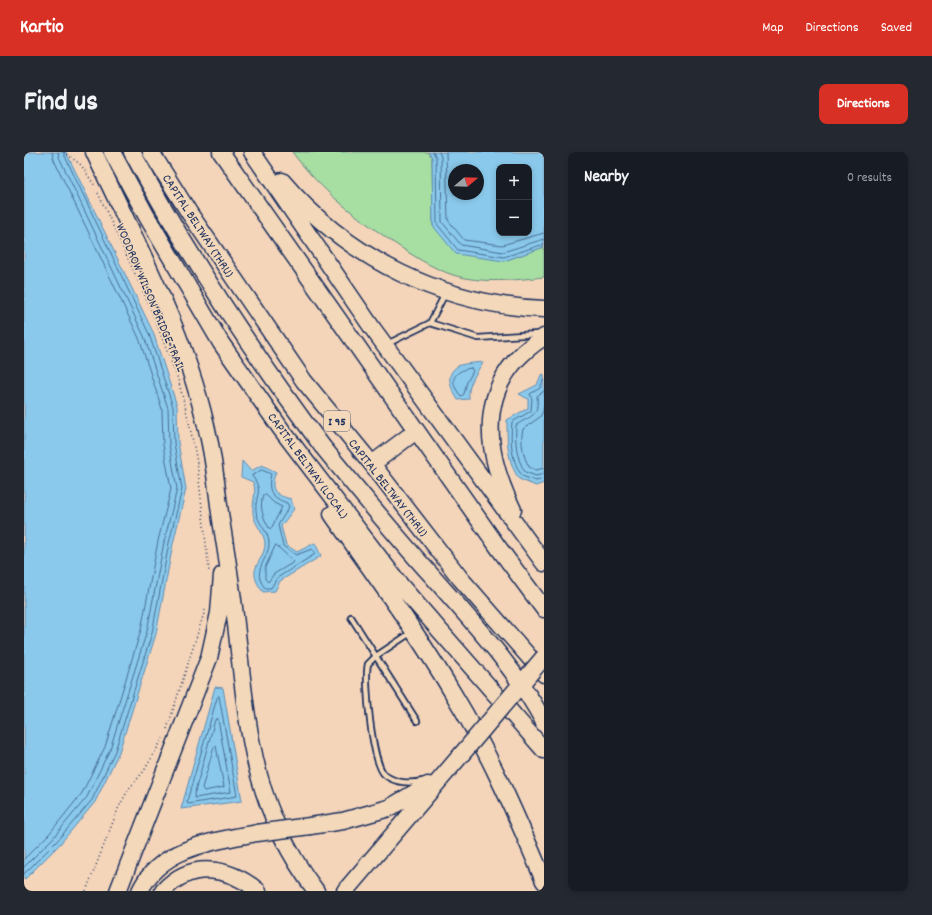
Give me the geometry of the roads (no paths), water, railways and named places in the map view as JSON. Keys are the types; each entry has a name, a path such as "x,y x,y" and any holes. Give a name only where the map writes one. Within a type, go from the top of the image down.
{"highway":[{"path":"94,152 179,338 209,437 215,469 253,759 275,824 292,855 316,891"},
{"name":"CAPITAL BELTWAY (LOCAL)","path":"112,152 146,215 221,343 330,496 401,586 544,750"},
{"path":"132,152 162,207 208,284 237,328 322,446 386,524 486,638 515,675 544,722"},
{"name":"CAPITAL BELTWAY (THRU)","path":"151,152 190,214 304,381 372,464 460,578 544,674"},
{"path":"221,152 416,431 544,609"},
{"path":"252,152 385,345 543,562"},
{"path":"257,152 294,195 344,240 372,259 409,278 446,292 484,303 544,309"},
{"path":"543,562 517,518 500,481 492,451 490,428 494,402 508,372 522,354 544,337"},
{"path":"221,343 277,432 414,631 455,695 506,792 544,880"},
{"path":"372,464 416,431"},
{"path":"118,891 209,658 215,635 221,589 221,516"},
{"path":"140,891 156,868 173,856 212,841 343,821 389,808 435,778 461,755 544,657"},
{"path":"349,887 435,778"},
{"path":"123,891 132,857"},
{"path":"163,891 168,885 183,876 197,871 213,870 232,874 247,882 258,891"}],"lane":[{"path":"385,345 430,323 446,292"},
{"path":"430,323 478,338 544,334"},
{"path":"350,617 417,721"},
{"path":"414,631 376,656 368,664 366,684 375,754 379,768 387,776 402,782 415,783 435,778"}],"water":[{"path":"24,152 66,152 153,332 177,406 178,442 186,489 173,544 156,634 119,752 95,802 60,844 24,880"},
{"path":"428,152 544,152 544,247 504,261 456,254 433,226 432,157"},
{"path":"483,362 469,389 469,399 458,400 450,383 453,370 461,365"},
{"path":"544,374 544,483 536,486 519,479 515,472 508,451 507,420 528,408 528,399 519,394 537,385 541,375"},
{"path":"242,461 251,471 262,465 276,472 273,483 274,490 280,495 291,499 294,509 281,526 286,545 297,552 315,543 321,556 280,581 275,591 263,592 255,577 256,566 264,551 265,541 254,518 253,509 255,491 253,482 241,477"},
{"path":"215,687 223,688 242,801 181,809"}]}
